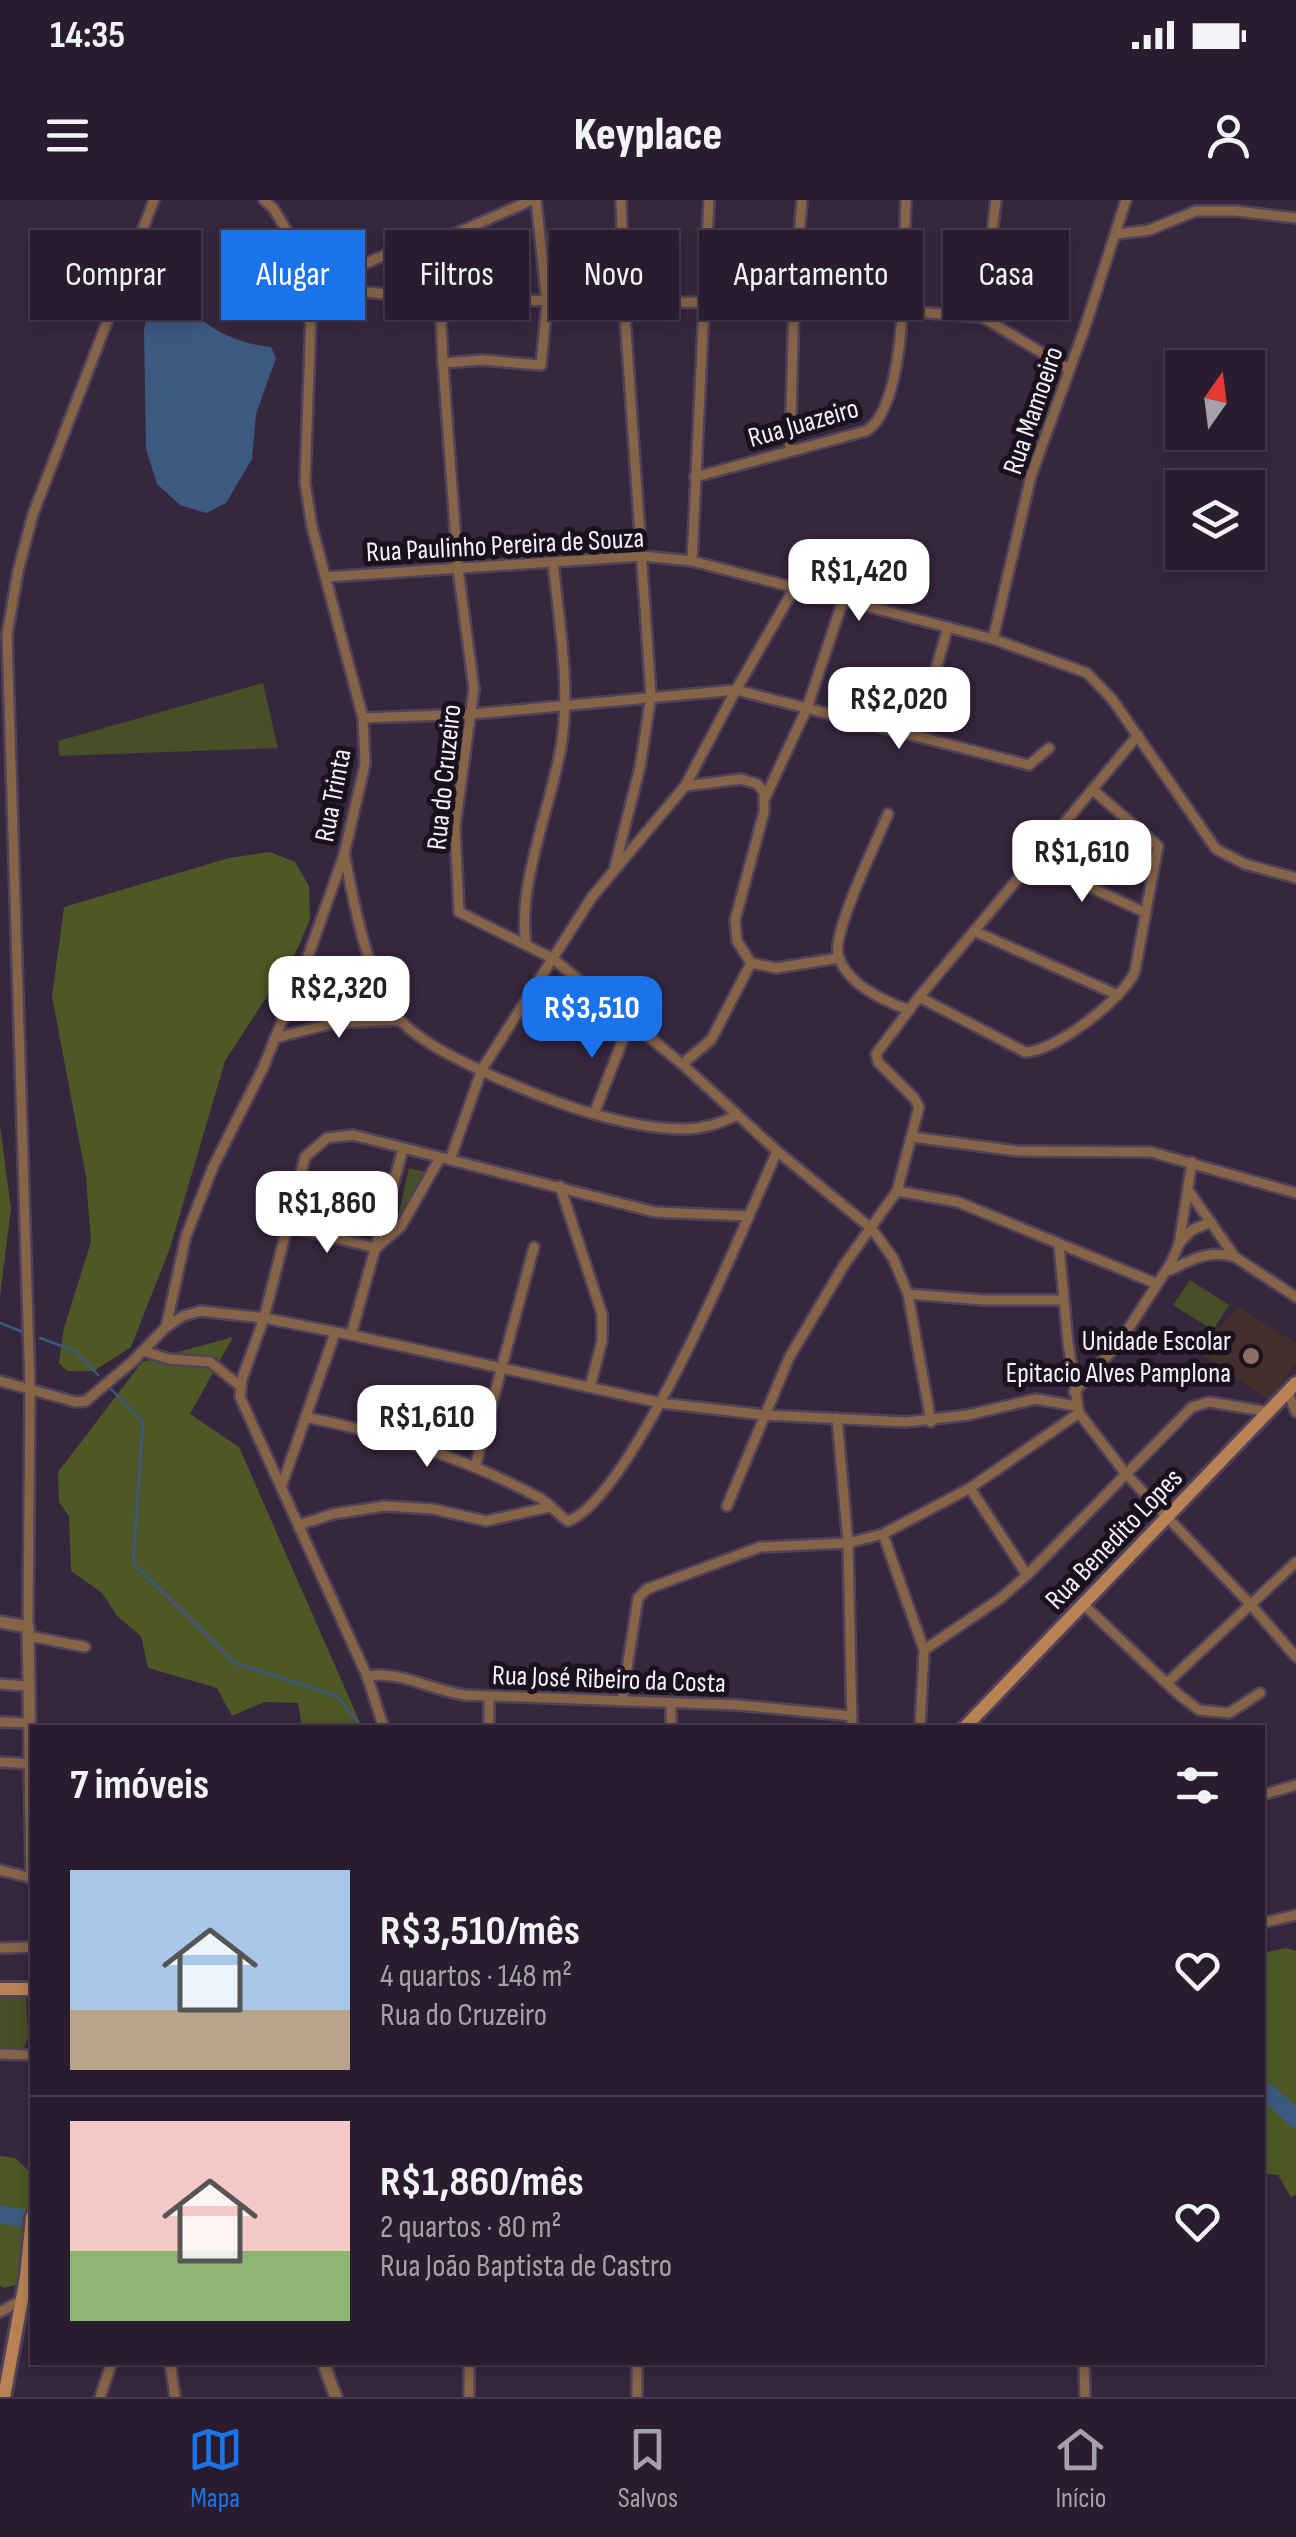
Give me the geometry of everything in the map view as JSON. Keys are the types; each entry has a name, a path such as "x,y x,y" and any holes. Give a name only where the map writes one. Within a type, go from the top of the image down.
{"main road":[{"name":"Rua Benedito Lopes","path":"967,1725 1292,1388"},
{"path":"0,1990 30,1989"},
{"path":"4,2397 28,2278 30,2247"}],"street":[{"path":"0,1722 30,1723 30,1388 7,635 26,535 154,200"},
{"name":"Rua Trinta","path":"264,200 285,230"},
{"path":"273,208 284,200"},
{"path":"495,200 501,214"},
{"path":"365,264 402,248 450,236 534,200 547,302 541,365 482,360 444,362"},
{"path":"621,200 622,230"},
{"path":"708,230 710,200"},
{"path":"800,230 802,200"},
{"name":"Rua Juazeiro","path":"905,230 906,200"},
{"path":"992,230 996,200"},
{"name":"Rua Mamoeiro","path":"993,639 1031,476 1126,200"},
{"path":"1117,234 1149,230 1196,211 1296,218"},
{"path":"529,301 547,302"},
{"name":"Rua Trinta","path":"166,1326 180,1256 194,1213 275,1038 344,855 365,764 363,718 312,527 305,484 311,320"},
{"name":"Rua do Cruzeiro","path":"441,320 458,569 474,678 473,714 454,827 459,912 552,958 682,1064 777,1152 872,1229 893,1258 908,1294 931,1422"},
{"path":"614,866 640,767 651,696 625,320"},
{"path":"692,561 704,320"},
{"path":"790,450 794,320"},
{"name":"Rua Juazeiro","path":"695,477 866,431 881,419 895,378 901,320"},
{"path":"987,320 1068,369"},
{"name":"Rua Paulinho Pereira de Souza","path":"326,577 642,556 692,561 993,639 1086,673 1112,698 1216,850 1246,864 1296,878"},
{"path":"526,943 525,900 548,806 566,706 553,562"},
{"path":"376,1248 401,1226 445,1159 482,1069 552,958 614,866 685,786 795,587"},
{"path":"751,964 737,940 735,920 766,798 807,708 843,600"},
{"path":"0,623 7,635"},
{"path":"917,736 948,628"},
{"path":"363,718 473,714 736,690 1029,765 1049,748"},
{"path":"727,1506 764,1415 809,1322 896,1191 918,1104 876,1056 919,998 1138,735"},
{"path":"685,786 741,779 757,784 766,798"},
{"path":"919,998 1030,1053 1072,1031 1118,995 1135,971 1158,846 1093,790"},
{"path":"888,814 839,936 839,958 868,992 910,1010"},
{"path":"344,855 364,940 389,1002 399,1020 440,1050 594,1114 685,1129 706,1127 736,1116"},
{"path":"1034,862 1146,913"},
{"path":"974,932 1118,995"},
{"path":"751,964 776,968 839,958"},
{"path":"682,1064 712,1040 751,964"},
{"path":"275,1038 334,1022 399,1020"},
{"path":"594,1114 629,1024"},
{"path":"383,1725 367,1676 243,1405 240,1386 264,1318 305,1157 319,1142 337,1135 352,1135 655,1212 749,1216"},
{"path":"912,1137 1017,1151 1151,1152 1296,1193"},
{"path":"350,1335 403,1149"},
{"path":"305,1417 380,1432 475,1467 550,1506 568,1521 593,1504 661,1402 777,1152"},
{"path":"1074,1392 1119,1344 1166,1272 1178,1244 1192,1162"},
{"path":"560,1186 602,1314 602,1341 590,1388"},
{"path":"1188,1190 1235,1257"},
{"path":"896,1191 958,1202 1155,1284"},
{"path":"1178,1244 1192,1230 1211,1222"},
{"path":"287,1226 376,1248"},
{"path":"1059,1245 1078,1409 1126,1474 1296,1657"},
{"path":"475,1467 534,1248"},
{"path":"1166,1272 1201,1255 1216,1253 1235,1257 1296,1297"},
{"path":"908,1294 984,1300 1063,1300"},
{"path":"0,1381 76,1402 95,1396 166,1326 202,1311 335,1332 661,1402 764,1415 931,1422 1036,1399 1078,1409"},
{"path":"282,1485 335,1332"},
{"path":"143,1350 169,1359 210,1362 240,1386"},
{"path":"1292,1388 1296,1412"},
{"path":"924,1650 1001,1598 1027,1575 1184,1414 1199,1404 1220,1403 1270,1412"},
{"path":"622,1700 638,1598 647,1588 760,1548 848,1543 883,1534 970,1488 1078,1409"},
{"path":"837,1418 848,1543 852,1725"},
{"path":"970,1488 1027,1575"},
{"path":"300,1526 333,1514 385,1506 433,1509 486,1521 550,1506"},
{"path":"883,1534 924,1650 920,1725"},
{"path":"1167,1683 1296,1562"},
{"path":"1083,1604 1190,1705 1216,1714 1238,1710 1260,1693"},
{"path":"0,1622 84,1647"},
{"name":"Rua José Ribeiro da Costa","path":"367,1676 400,1676 447,1693 738,1705 852,1716"},
{"path":"0,1684 28,1686"},
{"path":"489,1696 489,1725"},
{"path":"671,1705 671,1725"},
{"path":"808,1713 808,1725"},
{"path":"0,1762 30,1764"},
{"path":"1265,1794 1296,1785"},
{"path":"0,1870 30,1878"},
{"path":"1265,1922 1296,1915"},
{"path":"0,1948 30,1947"},
{"path":"0,2054 30,2054"},
{"path":"0,2312 22,2300"},
{"path":"100,2397 111,2365"},
{"path":"170,2365 174,2397"},
{"path":"324,2365 336,2397"},
{"path":"469,2365 469,2397"},
{"path":"636,2397 637,2365"},
{"path":"1084,2365 1085,2397"}],"shaded area":[{"name":"Unidade Escolar Epitacio Alves Pamplona","path":"1239,1307 1296,1343 1296,1363 1270,1401 1196,1350"}],"green space":[{"path":"263,683 278,748 59,756 58,741"},
{"path":"270,852 295,862 309,886 310,919 297,950 225,1061 170,1248 131,1347 94,1371 67,1371 59,1363 64,1328 91,1242 86,1177 52,996 64,907 229,858"},
{"path":"0,1126 11,1208 0,1296"},
{"path":"409,1168 429,1173 393,1238"},
{"path":"1190,1280 1229,1305 1213,1330 1173,1305"},
{"path":"233,1337 190,1414 239,1447 361,1725 302,1725 298,1703 264,1702 232,1716 217,1688 148,1668 141,1636 118,1617 102,1593 71,1571 69,1516 59,1502 58,1472 142,1362"},
{"path":"1286,1948 1296,1951 1296,2195 1291,2197 1278,2175 1265,2174 1265,1953"},
{"path":"0,1993 26,1996 28,2038 24,2048 0,2048"},
{"path":"0,2156 15,2158 29,2171 30,2250 24,2283 3,2288"}],"water":[{"path":"201,319 243,342 271,347 276,358 256,414 252,459 226,503 206,513 180,505 157,484 146,449 146,320"}],"waterway":[{"path":"0,1323 23,1332"},
{"path":"40,1338 75,1351 98,1375"},
{"path":"110,1388 143,1422 133,1563 235,1663 337,1696 360,1725"},
{"path":"1265,2093 1296,2119"},
{"path":"0,2214 30,2220"}],"place":[{"name":"Unidade Escolar Epitacio Alves Pamplona","path":"1251,1356"}]}
